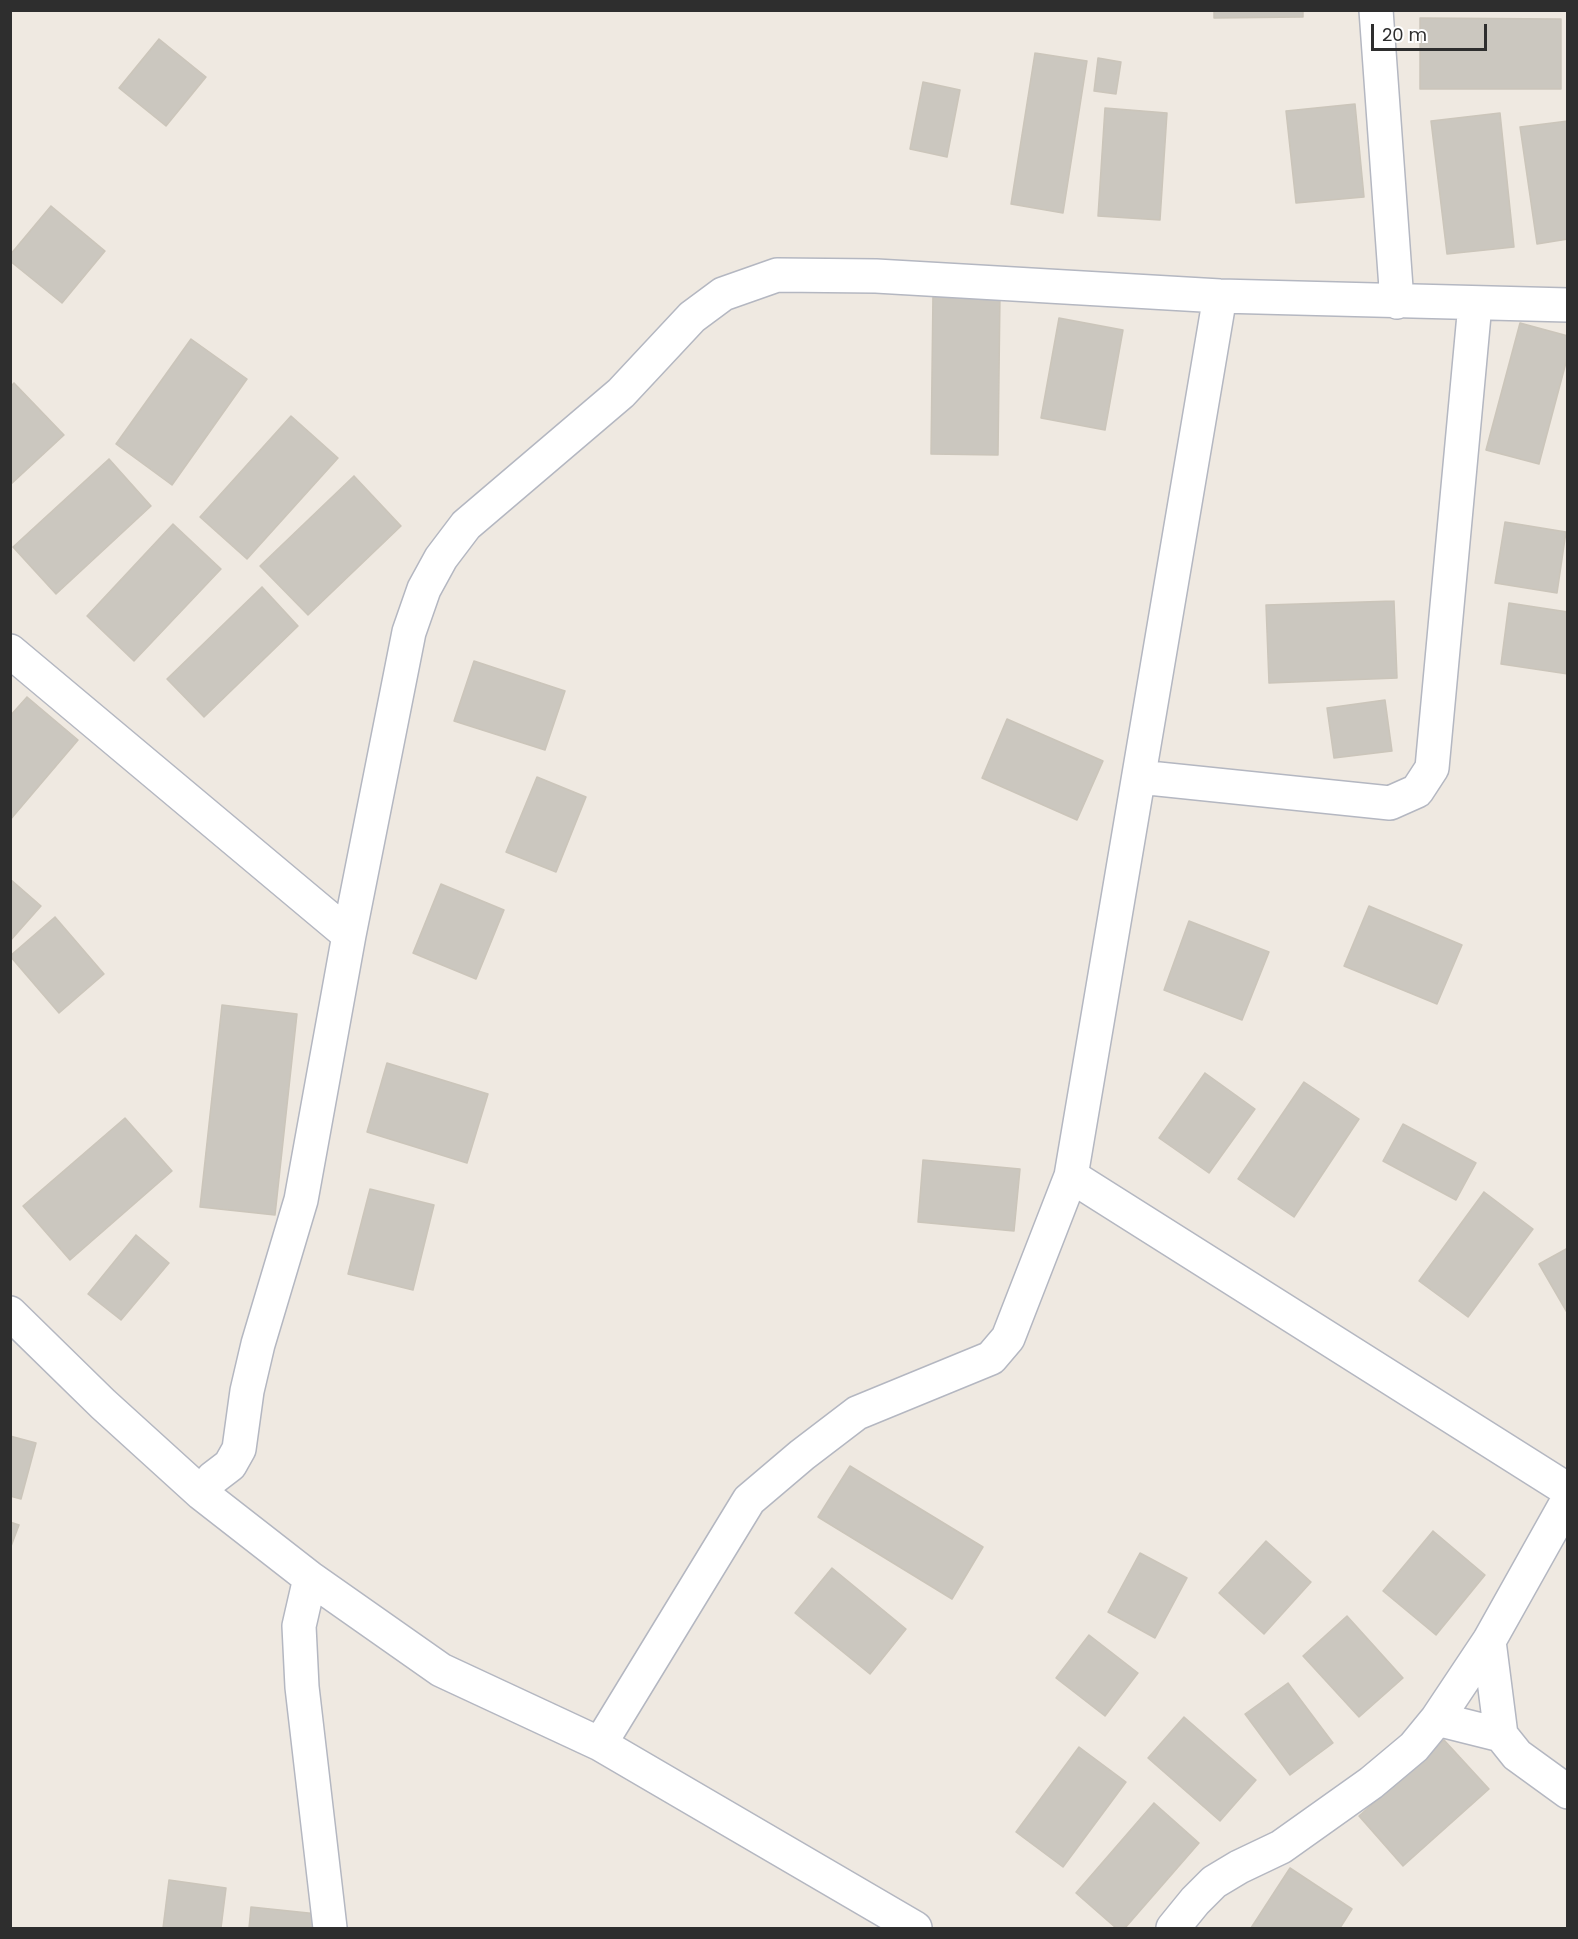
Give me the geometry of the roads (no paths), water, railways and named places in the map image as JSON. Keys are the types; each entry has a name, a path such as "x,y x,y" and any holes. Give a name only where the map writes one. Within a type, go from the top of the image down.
{"street":[{"path":"1376,10 1397,302"},
{"path":"201,1493 213,1478 230,1465 239,1449 247,1391 258,1344 301,1200 349,934 409,632 424,589 441,558 466,525 621,393 692,317 723,294 777,275 876,276 1220,296 1568,305"},
{"path":"600,1744 748,1500 857,1413 991,1358 1008,1338 1071,1176 1220,296"},
{"path":"1139,777 1390,803 1417,791 1432,768 1475,304"},
{"path":"10,651 349,934"},
{"path":"1071,1176 1568,1490"},
{"path":"10,1313 103,1404 201,1493 310,1578 441,1670 600,1744 915,1929"},
{"path":"1173,1929 1195,1901 1214,1882 1281,1847 1371,1783 1414,1747 1437,1719 1490,1641 1568,1500"},
{"path":"310,1578 299,1626 302,1676 330,1929"},
{"path":"1490,1641 1501,1735 1517,1755 1568,1792"},
{"path":"1437,1719 1501,1735"}]}
